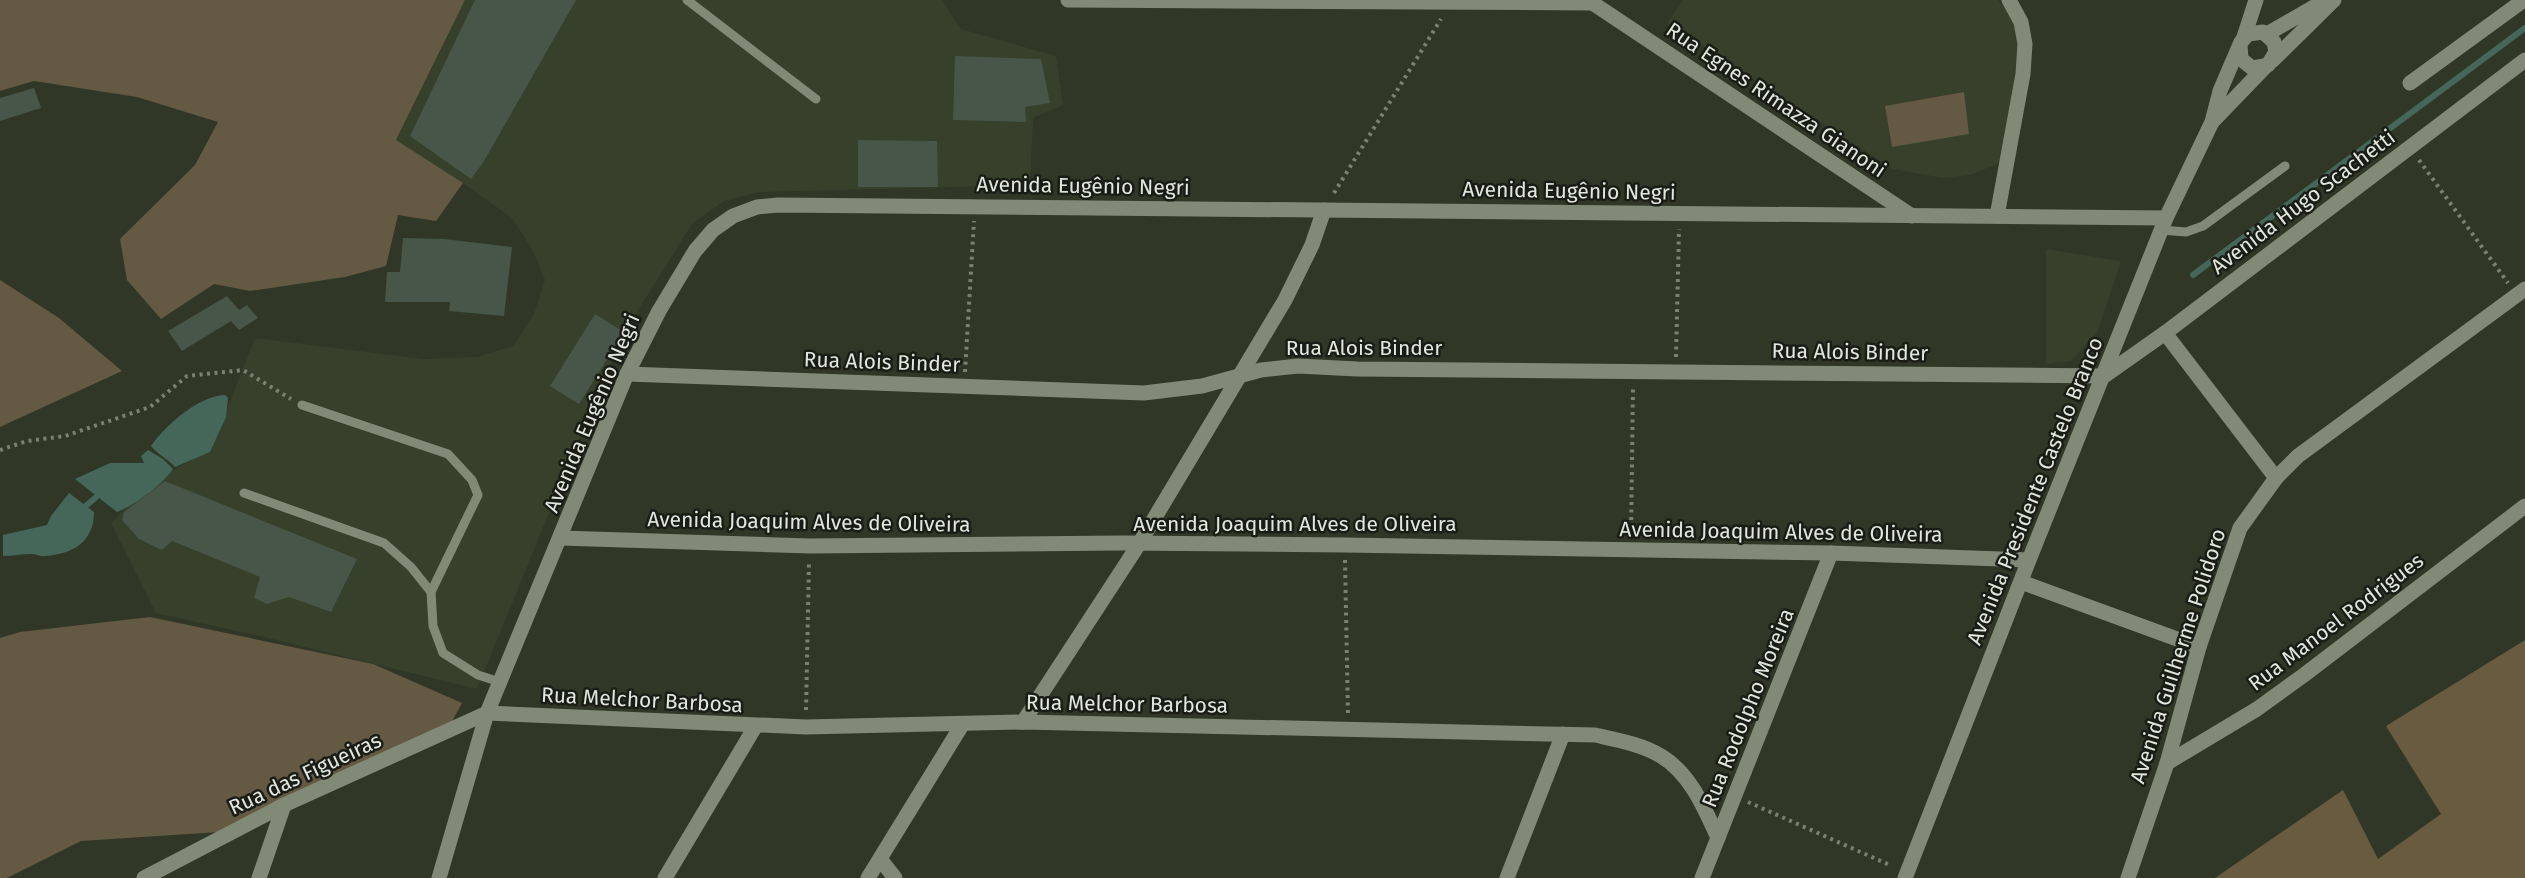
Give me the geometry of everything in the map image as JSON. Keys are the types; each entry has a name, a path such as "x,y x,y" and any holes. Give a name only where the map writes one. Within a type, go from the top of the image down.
{"street":[{"path":"1068,0 1590,2"},
{"path":"1997,216 2023,74 2025,44 2021,22 2008,0"},
{"name":"Avenida Presidente Castelo Branco","path":"1906,875 2164,224 2212,122 2220,91 2242,41 2256,0"},
{"path":"2267,34 2276,47 2269,64 2252,68 2244,63 2240,54 2242,41 2253,32 2267,34 2326,0"},
{"name":"Avenida Presidente Castelo Branco","path":"2212,122 2334,0"},
{"path":"2410,83 2524,0"},
{"name":"Rua Egnes Rimazza Gianoni","path":"1590,2 1912,216"},
{"name":"Avenida Hugo Scachetti","path":"2104,376 2165,333 2525,60"},
{"name":"Avenida Eugênio Negri","path":"439,878 487,713 627,374 659,311 695,251 713,231 733,216 757,207 778,205 975,205 1997,216 2164,224"},
{"path":"1023,722 1139,544 1285,300 1312,245 1324,210"},
{"name":"Avenida Guilherme Polidoro","path":"2127,878 2167,763 2199,647 2240,528 2276,478 2298,456 2521,292"},
{"path":"2165,333 2276,478"},
{"name":"Rua Alois Binder","path":"627,374 1144,393 1202,386 1239,376 1298,366 1357,369 1676,370 2104,376"},
{"name":"Rua Manoel Rodrigues","path":"2167,763 2248,715 2295,682 2525,506"},
{"name":"Avenida Joaquim Alves de Oliveira","path":"561,538 810,546 1139,544 1630,549 2029,560"},
{"name":"Rua Rodolpho Moreira","path":"1702,878 1737,796 1831,553"},
{"path":"2021,582 2199,647"},
{"name":"Rua Melchor Barbosa","path":"487,713 806,728 1023,722 1563,734 1604,737 1631,743 1662,756 1700,798 1718,838"},
{"name":"Rua das Figueiras","path":"144,878 284,805 487,713"},
{"path":"868,878 962,725"},
{"path":"665,878 755,726"},
{"path":"1507,878 1563,734"},
{"path":"259,878 284,805"},
{"path":"880,859 895,878"}],"lane":[{"path":"687,0 816,99"},
{"path":"2164,224 2186,232 2203,226 2285,166"},
{"path":"302,405 448,454 472,480 478,495 431,592 433,626 443,653 478,675 500,682"},
{"path":"244,493 384,543 411,567 431,592"}],"path":[{"path":"1324,210 1451,3"},
{"path":"2410,147 2521,292"},
{"path":"965,385 975,205"},
{"path":"1676,370 1680,213"},
{"path":"0,450 27,441 65,436 150,407 187,376 243,370 302,405"},
{"path":"1630,549 1633,370"},
{"path":"1345,545 1348,729"},
{"path":"806,728 810,546"},
{"path":"1737,796 1906,875"}],"shaded area":[{"path":"0,0 465,0 396,140 463,183 436,221 398,215 386,266 345,277 250,291 214,284 161,319 127,280 120,239 195,165 218,122 137,97 34,81 0,91"},
{"path":"465,0 942,0 961,29 1056,56 1063,105 1033,118 1030,185 759,192 724,201 692,224 627,328 598,393 477,689 156,613 111,523 138,496 176,468 211,450 255,338 423,359 477,357 513,346 534,314 545,280 532,249 512,218 463,183 396,141"},
{"path":"1683,0 1998,0 2019,27 2019,67 2005,155 1997,164 1970,175 1943,178 1893,169 1667,23"},
{"path":"1964,92 1969,134 1892,147 1885,106"},
{"path":"2046,249 2121,261 2097,333 2071,361 2046,364"},
{"path":"0,280 59,318 122,371 0,427"},
{"path":"225,395 228,398 226,417 210,452 175,467 151,446 165,429 194,406 204,400"},
{"path":"148,450 163,459 173,469 148,494 117,512 75,479 110,463 144,463 141,456"},
{"path":"69,493 94,512 93,522 86,539 73,549 55,555 3,556 3,535 47,525 51,516"},
{"path":"150,617 373,664 462,703 448,729 220,832 81,841 7,878 0,878 0,638 20,632"},
{"path":"2525,640 2525,878 2215,878 2343,790 2378,859 2441,814 2386,726"}],"building":[{"path":"475,0 576,0 484,161 471,179 410,136"},
{"path":"955,56 1041,59 1050,103 1025,107 1026,122 953,120"},
{"path":"34,88 41,108 0,121 0,98"},
{"path":"858,140 937,141 938,187 858,187"},
{"path":"403,238 444,239 512,247 504,316 449,311 450,302 385,302 387,272 400,272"},
{"path":"227,296 239,310 247,305 258,318 239,330 231,321 182,351 168,331"},
{"path":"595,314 624,332 579,404 550,386"},
{"path":"165,481 357,559 331,612 289,597 267,604 254,598 260,577 172,541 162,550 139,539 122,520 124,512"}],"waterway":[{"path":"2193,275 2525,28"},
{"path":"80,511 102,492"}]}
